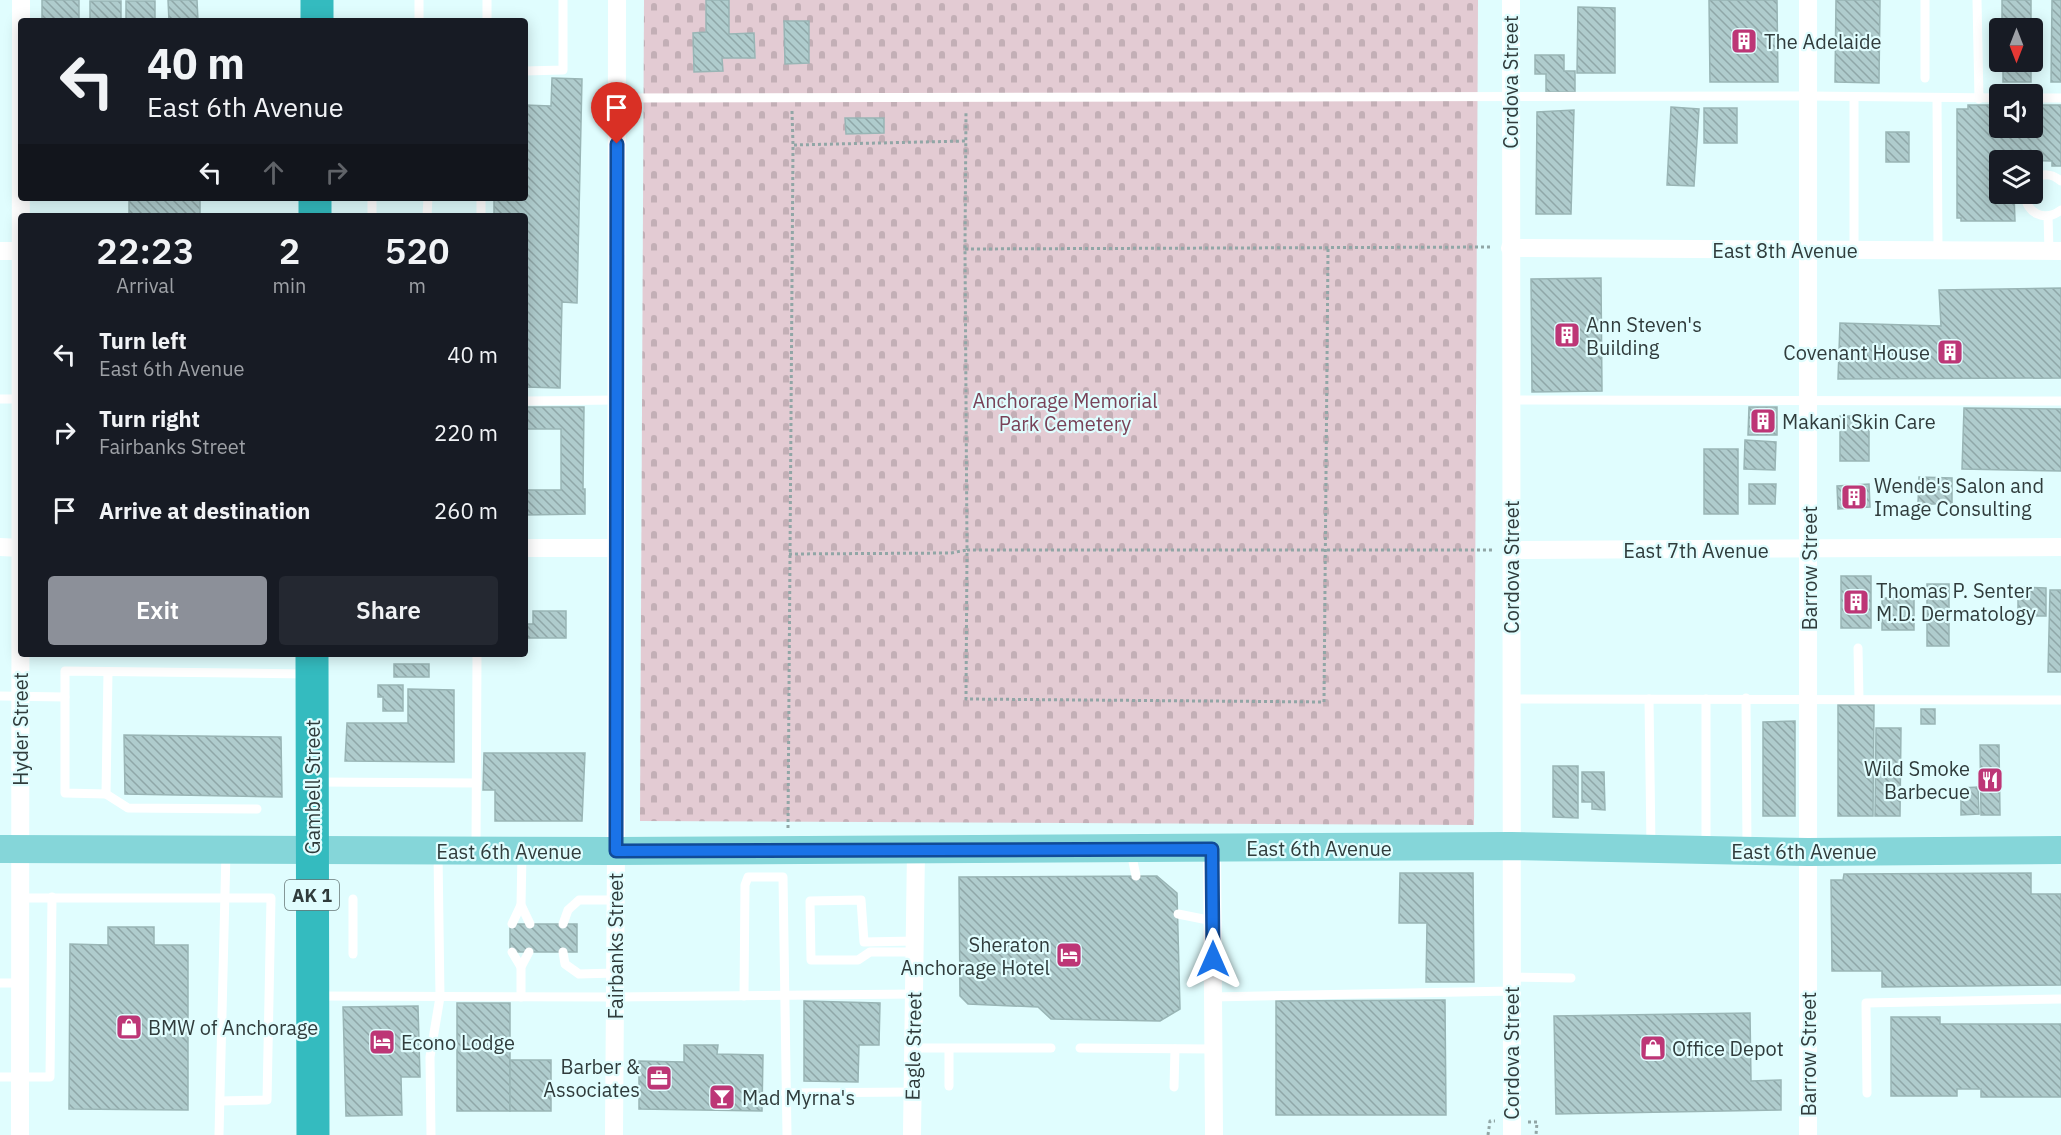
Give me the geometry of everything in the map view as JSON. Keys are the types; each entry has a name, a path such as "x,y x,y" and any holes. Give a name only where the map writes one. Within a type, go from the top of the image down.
{"highway":[{"path":"317,0 317,18"},
{"name":"Gambell Street","path":"312,664 313,1135"}],"main road":[{"name":"East 6th Avenue","path":"10,849 616,851 1511,846 1808,852 2061,850"}],"street":[{"name":"Hyder Street","path":"21,0 21,18"},
{"name":"Fairbanks Street","path":"614,1135 617,0"},
{"name":"Cordova Street","path":"1511,0 1512,1135"},
{"name":"Barrow Street","path":"1808,1135 1809,0"},
{"name":"East 8th Avenue","path":"1510,248 2055,251"},
{"path":"0,251 18,251"},
{"name":"East 7th Avenue","path":"1511,550 2061,547"},
{"path":"0,548 18,548"},
{"path":"528,548 616,548"},
{"name":"Hyder Street","path":"20,1135 20,898 10,849 21,696 21,657"},
{"name":"Eagle Street","path":"912,1135 916,849"},
{"path":"1212,849 1214,1135"}],"lane":[{"path":"419,0 419,18"},
{"path":"487,0 487,18"},
{"path":"528,71 563,70 563,0"},
{"path":"1925,0 1925,78"},
{"path":"1977,0 1979,99"},
{"path":"617,98 1808,96 1989,99"},
{"path":"1854,97 1854,250"},
{"path":"1937,98 1938,251"},
{"path":"2043,98 2061,98"},
{"path":"2043,175 2048,174 2061,180"},
{"path":"2027,204 2036,214 2055,215 2061,210"},
{"path":"2048,216 2055,251"},
{"path":"0,399 18,399"},
{"path":"528,401 617,400"},
{"path":"1510,400 2061,401"},
{"path":"1858,648 1859,699"},
{"path":"476,851 477,657"},
{"path":"257,809 128,808 106,794 65,793 65,671 108,672 312,664"},
{"path":"106,794 108,672"},
{"path":"0,696 65,697"},
{"path":"1746,698 1747,851"},
{"path":"1511,699 2061,700"},
{"path":"1649,699 1651,849"},
{"path":"1706,699 1706,850"},
{"path":"312,782 477,783"},
{"path":"1131,848 1136,876"},
{"path":"219,1135 226,850"},
{"path":"431,1135 430,1057 440,997 438,851"},
{"path":"520,905 521,924 522,851"},
{"path":"744,996 748,877 783,877 787,1135"},
{"path":"0,1077 50,1077 52,897"},
{"path":"20,898 270,898 267,1100 220,1101"},
{"path":"353,899 353,954"},
{"path":"563,924 568,910 579,900 616,900"},
{"path":"861,900 864,942 914,947 870,952 858,960 811,960 810,901 861,900"},
{"path":"1178,914 1213,921"},
{"path":"521,968 521,952 521,968 521,997"},
{"path":"563,952 565,964 579,974 615,973"},
{"path":"1213,997 1511,984 1571,978"},
{"path":"0,983 20,983"},
{"path":"313,996 615,997 914,994"},
{"path":"1867,1093 1866,1003 2061,999"},
{"path":"913,1048 1051,1048"},
{"path":"1080,1048 1213,1049"},
{"path":"949,1049 949,1086"},
{"path":"1174,1088 1175,1049"},
{"path":"786,1093 913,1092"}],"path":[{"path":"966,97 966,699 1324,702 1328,249"},
{"path":"788,850 792,98"},
{"path":"793,146 966,141"},
{"path":"965,249 1510,248"},
{"path":"789,554 951,553 967,550 1511,550"}],"green space":[{"name":"Anchorage Memorial Park Cemetery","path":"644,0 1478,0 1474,825 640,821"}],"building":[{"path":"42,0 79,0 79,18 42,18"},
{"path":"168,0 197,0 198,18 169,18"},
{"path":"706,0 729,0 729,34 754,33 755,58 722,58 723,71 694,72 693,33 706,32"},
{"name":"The Adelaide","path":"1709,0 1777,0 1778,82 1710,82"},
{"path":"1836,0 1880,0 1879,83 1835,82"},
{"path":"2002,0 2031,0 2031,18 2002,18"},
{"path":"2052,0 2061,0 2061,82 2051,82"},
{"path":"90,1 121,1 121,18 90,18"},
{"path":"126,1 155,1 155,18 126,18"},
{"path":"1578,7 1615,8 1615,73 1577,73"},
{"path":"784,21 809,21 809,63 785,64"},
{"path":"1535,55 1564,55 1564,71 1575,71 1575,92 1546,92 1546,74 1535,74"},
{"path":"2003,72 2031,72 2031,82 2003,82"},
{"path":"552,78 582,79 577,303 562,302 560,388 528,387 528,213 494,213 494,201 528,201 528,105 551,106"},
{"path":"1968,105 1989,105 1989,138 2043,138 2043,105 2061,105 2061,166 2052,166 2052,161 2043,161 2043,150 1989,150 1989,204 2014,204 2015,221 1961,221 1961,218 1957,218 1957,109 1968,109"},
{"path":"1671,107 1699,109 1694,186 1667,185"},
{"path":"1704,108 1737,108 1737,143 1704,143"},
{"path":"1574,110 1571,214 1536,214 1537,112"},
{"path":"845,118 884,118 884,133 846,134"},
{"path":"1886,132 1909,132 1909,162 1886,162"},
{"path":"129,201 200,201 200,213 129,213"},
{"name":"Ann Steven's Building","path":"1601,278 1602,391 1532,392 1531,279"},
{"name":"Covenant House","path":"2061,288 2061,378 1838,379 1840,323 1941,326 1939,290"},
{"path":"528,407 584,407 585,514 528,515 528,490 561,490 561,429 528,429"},
{"name":"Makani Skin Care","path":"1749,407 1777,407 1777,435 1748,435"},
{"path":"1964,408 2061,409 2061,471 1962,469"},
{"path":"1840,416 1869,416 1869,461 1840,461"},
{"path":"1745,440 1776,442 1775,470 1744,469"},
{"path":"1704,449 1738,449 1738,514 1704,514"},
{"path":"1919,477 1952,478 1952,504 1918,504"},
{"path":"1749,484 1776,484 1775,504 1749,504"},
{"name":"Wende's Salon and Image Consulting","path":"1869,484 1870,507 1838,509 1837,486"},
{"name":"Thomas P. Senter M.D. Dermatology","path":"1841,576 1871,576 1871,628 1841,628"},
{"path":"1927,584 1949,584 1949,646 1927,646"},
{"path":"2018,587 2046,588 2046,616 2018,616"},
{"path":"2050,590 2061,590 2061,672 2048,672"},
{"path":"1882,598 1914,598 1914,630 1882,630"},
{"path":"533,611 566,611 566,638 528,638 528,624 533,624"},
{"path":"394,664 429,664 429,677 394,677"},
{"path":"378,685 403,685 403,711 383,711 383,697 378,697"},
{"path":"408,689 454,690 454,762 345,761 347,723 408,723"},
{"path":"1838,705 1874,705 1873,816 1838,816"},
{"path":"1921,709 1935,709 1935,724 1921,724"},
{"path":"1795,721 1795,816 1763,816 1763,722"},
{"path":"1876,728 1901,728 1900,816 1875,816"},
{"path":"124,735 281,737 282,797 125,794"},
{"path":"1980,745 1999,745 2000,815 1981,815"},
{"path":"484,753 585,753 582,821 495,821 495,790 483,790"},
{"path":"1553,766 1578,766 1578,818 1553,817"},
{"path":"1582,772 1604,772 1605,810 1592,809 1592,802 1582,802"},
{"path":"1978,787 1979,814 1961,815 1961,788"},
{"path":"1400,873 1473,873 1474,982 1426,982 1427,923 1399,923"},
{"path":"2031,873 2031,894 2061,894 2061,985 1882,987 1882,971 1832,971 1831,880 1843,880 1844,874"},
{"name":"Sheraton Anchorage Hotel","path":"1157,876 1177,893 1180,1009 1160,1021 1051,1019 1038,1007 968,1004 960,996 959,877"},
{"path":"510,924 577,924 577,952 510,952"},
{"name":"BMW of Anchorage","path":"108,927 154,927 154,945 188,945 188,1110 69,1109 70,944 108,945"},
{"path":"1445,1000 1446,1115 1276,1115 1276,1001"},
{"path":"804,1001 880,1003 879,1045 859,1045 858,1082 804,1081"},
{"path":"457,1003 510,1003 510,1111 457,1111"},
{"name":"Econo Lodge","path":"418,1006 420,1077 401,1077 402,1115 346,1116 343,1007"},
{"name":"Office Depot","path":"1750,1013 1751,1081 1781,1080 1781,1110 1556,1114 1554,1016"},
{"path":"1891,1017 1940,1017 1940,1024 2061,1024 2061,1097 1981,1097 1981,1089 1957,1089 1957,1096 1891,1096"},
{"path":"684,1045 718,1045 717,1054 763,1055 762,1111 639,1109 639,1061 684,1062"},
{"path":"510,1060 551,1060 551,1111 510,1111"}],"place":[{"name":"The Adelaide","path":"1744,41"},
{"name":"Ann Steven's Building","path":"1567,335"},
{"name":"Covenant House","path":"1950,352"},
{"name":"Makani Skin Care","path":"1763,421"},
{"name":"Wende's Salon and Image Consulting","path":"1854,497"},
{"name":"Thomas P. Senter M.D. Dermatology","path":"1856,602"},
{"name":"Wild Smoke Barbecue","path":"1990,780"},
{"name":"Sheraton Anchorage Hotel","path":"1069,955"},
{"name":"BMW of Anchorage","path":"129,1027"},
{"name":"Econo Lodge","path":"382,1042"},
{"name":"Office Depot","path":"1653,1048"},
{"name":"Barber & Associates","path":"659,1078"},
{"name":"Mad Myrna's","path":"722,1097"}],"route":[{"path":"617,144 616,851 1212,849 1213,959"}]}
